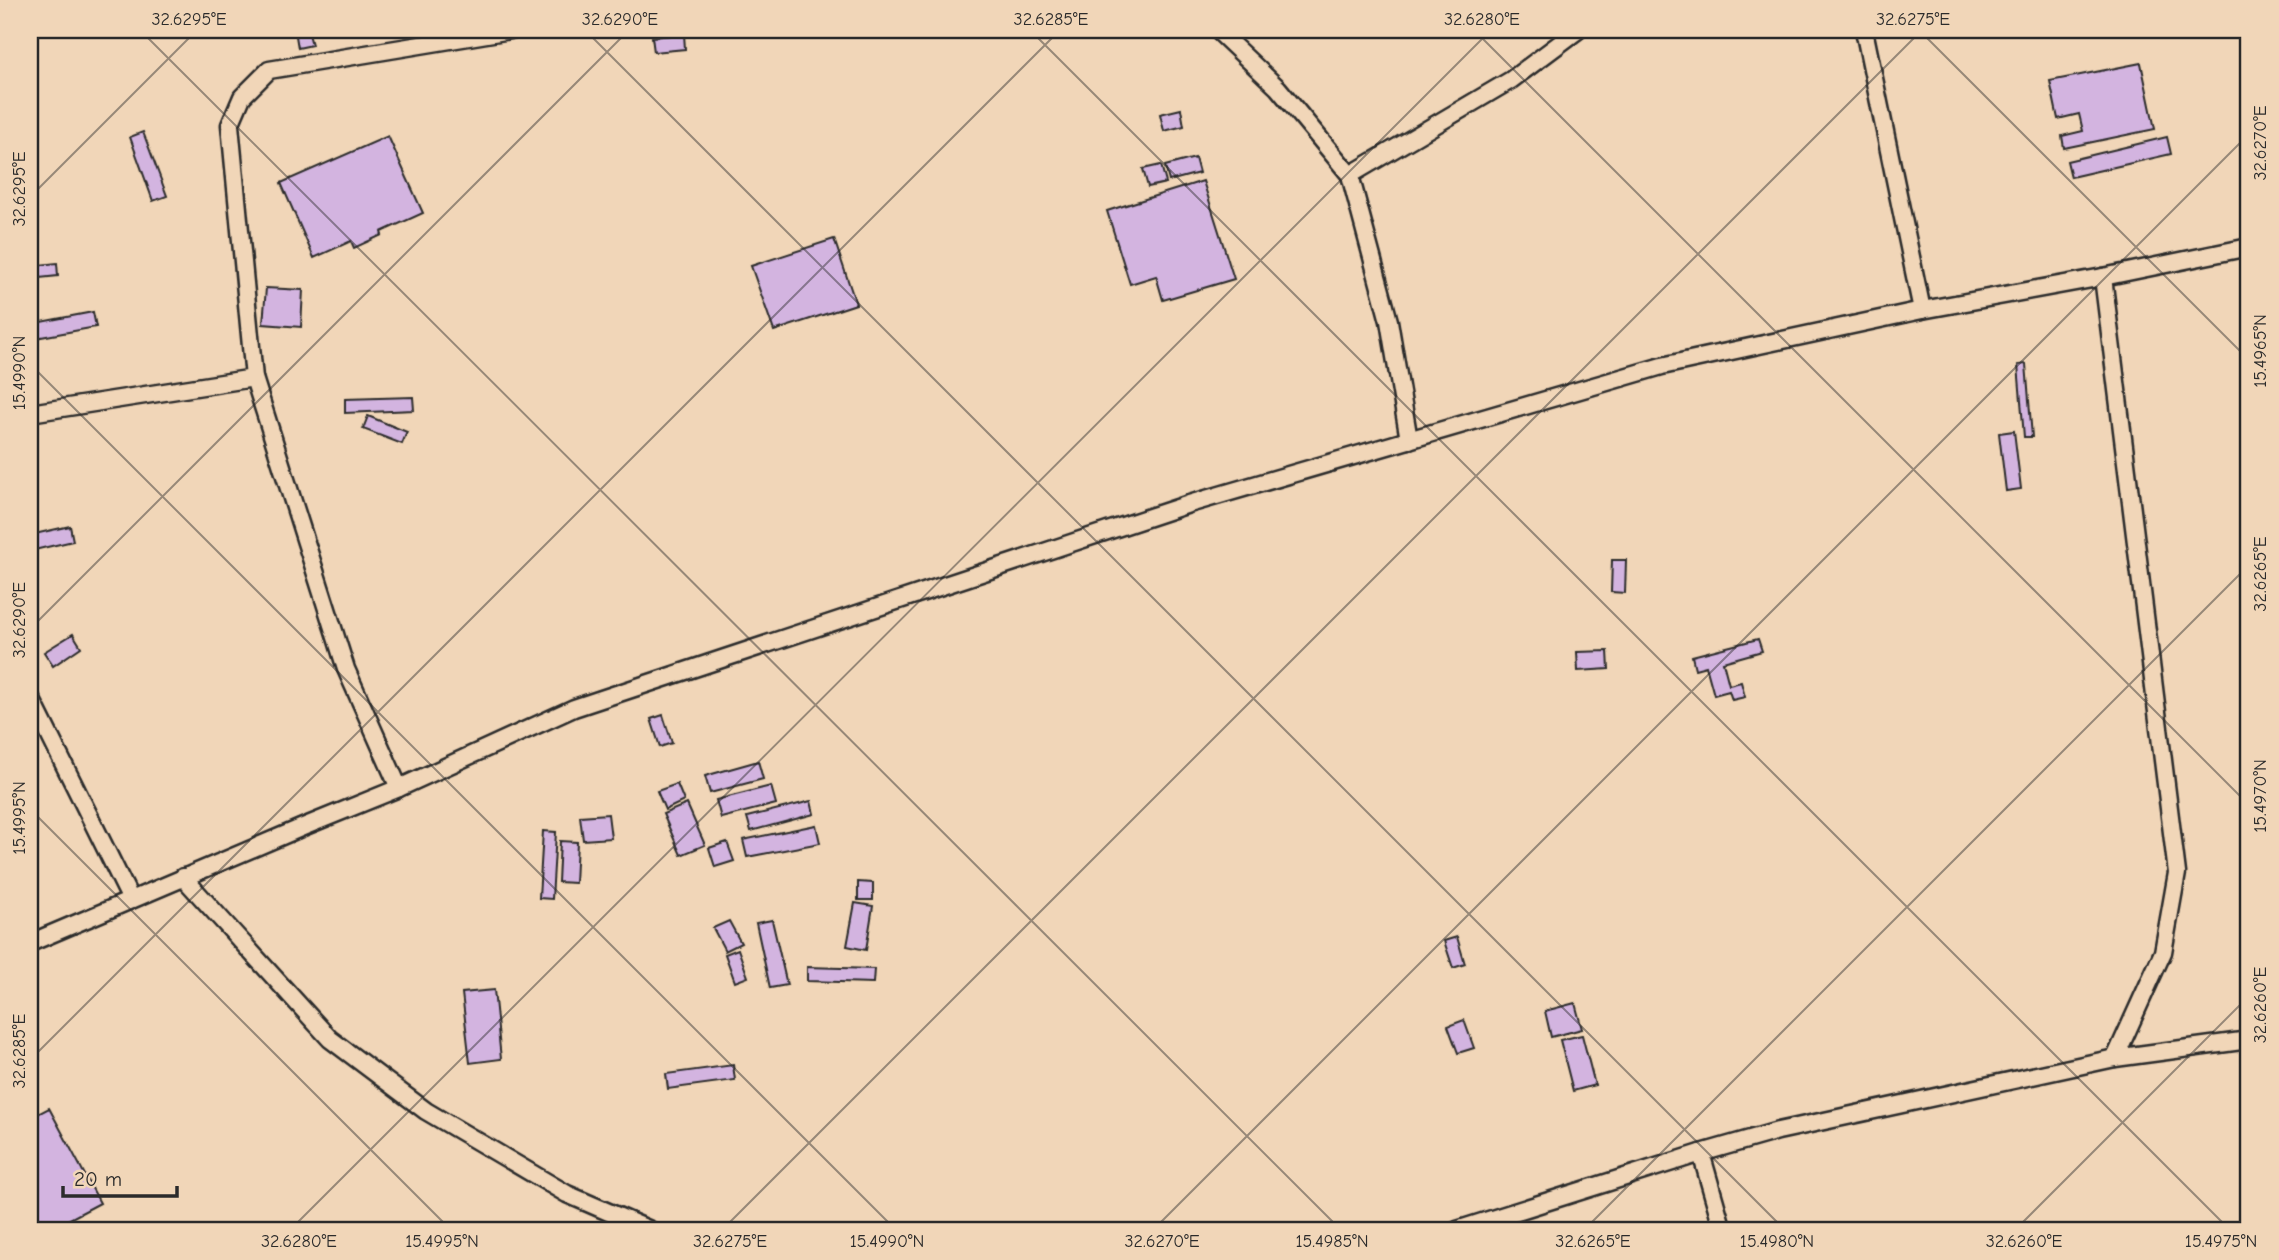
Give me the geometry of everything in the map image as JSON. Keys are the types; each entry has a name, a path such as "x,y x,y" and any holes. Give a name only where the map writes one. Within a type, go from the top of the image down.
{"lane":[{"path":"399,788 346,669 254,378 230,125 242,97 269,70 512,30"},
{"path":"1217,30 1278,88 1350,176 1388,321 1409,440"},
{"path":"1350,176 1511,80 1578,30"},
{"path":"1864,30 1922,310"},
{"path":"30,943 399,788 574,708 1189,504 1662,366 1922,310 2249,247"},
{"path":"2102,277 2177,873 2163,952 2115,1058"},
{"path":"30,413 254,378"},
{"path":"30,696 131,900"},
{"path":"183,877 330,1039 426,1111 449,1125 567,1194 650,1230"},
{"path":"1457,1230 1779,1131 2115,1058 2249,1040"},
{"path":"1702,1153 1723,1230"}],"building":[{"path":"295,30 308,30 312,45 298,48"},
{"path":"684,34 685,49 654,52 652,37"},
{"path":"2141,63 2155,129 2064,148 2062,136 2083,131 2079,114 2058,119 2050,81"},
{"path":"1181,109 1184,126 1164,131 1160,114"},
{"path":"143,132 167,196 153,201 130,137"},
{"path":"388,136 423,213 354,248 351,241 314,258 281,183"},
{"path":"2167,137 2171,154 2071,177 2067,161"},
{"path":"1195,158 1199,173 1169,181 1165,166"},
{"path":"1161,165 1166,183 1148,187 1143,169"},
{"path":"1203,181 1234,279 1163,300 1156,276 1130,284 1107,211"},
{"path":"834,239 856,304 774,331 751,266"},
{"path":"57,263 58,276 30,279 30,266"},
{"path":"266,288 303,290 301,327 263,324"},
{"path":"93,312 96,327 30,339 30,324"},
{"path":"2026,364 2032,437 2024,437 2018,365"},
{"path":"413,397 414,410 345,413 345,399"},
{"path":"368,416 407,432 402,444 363,429"},
{"path":"2014,431 2021,489 2006,491 1999,433"},
{"path":"70,526 73,541 30,551 30,535"},
{"path":"1612,560 1626,560 1625,593 1611,592"},
{"path":"73,634 81,647 53,666 44,652"},
{"path":"1758,639 1762,651 1723,662 1729,685 1741,682 1745,697 1732,700 1729,691 1714,695 1706,666 1695,669 1692,656"},
{"path":"1608,651 1609,669 1578,671 1577,652"},
{"path":"663,715 672,743 660,747 651,719"},
{"path":"758,761 763,779 710,793 705,776"},
{"path":"677,784 684,801 665,810 657,791"},
{"path":"771,786 776,804 721,818 716,800"},
{"path":"811,801 814,814 751,831 747,817"},
{"path":"687,804 705,845 681,855 663,814"},
{"path":"608,814 611,838 583,840 580,816"},
{"path":"816,825 820,843 747,857 743,840"},
{"path":"543,831 556,832 552,899 539,898"},
{"path":"560,841 577,842 575,883 558,882"},
{"path":"727,842 734,861 715,867 709,848"},
{"path":"858,882 873,883 873,900 858,900"},
{"path":"855,903 873,906 866,950 847,946"},
{"path":"772,920 787,985 770,988 756,923"},
{"path":"729,921 741,943 725,951 713,928"},
{"path":"1457,937 1465,964 1453,968 1444,941"},
{"path":"738,949 748,977 735,982 725,954"},
{"path":"807,967 874,969 873,983 807,981"},
{"path":"494,990 501,1059 470,1063 462,993"},
{"path":"1575,1003 1582,1029 1551,1037 1545,1011"},
{"path":"1464,1020 1474,1048 1458,1053 1448,1026"},
{"path":"1582,1035 1595,1085 1573,1091 1560,1040"},
{"path":"733,1065 735,1080 668,1089 666,1074"},
{"path":"49,1108 100,1203 49,1230 30,1230 30,1118"}]}
